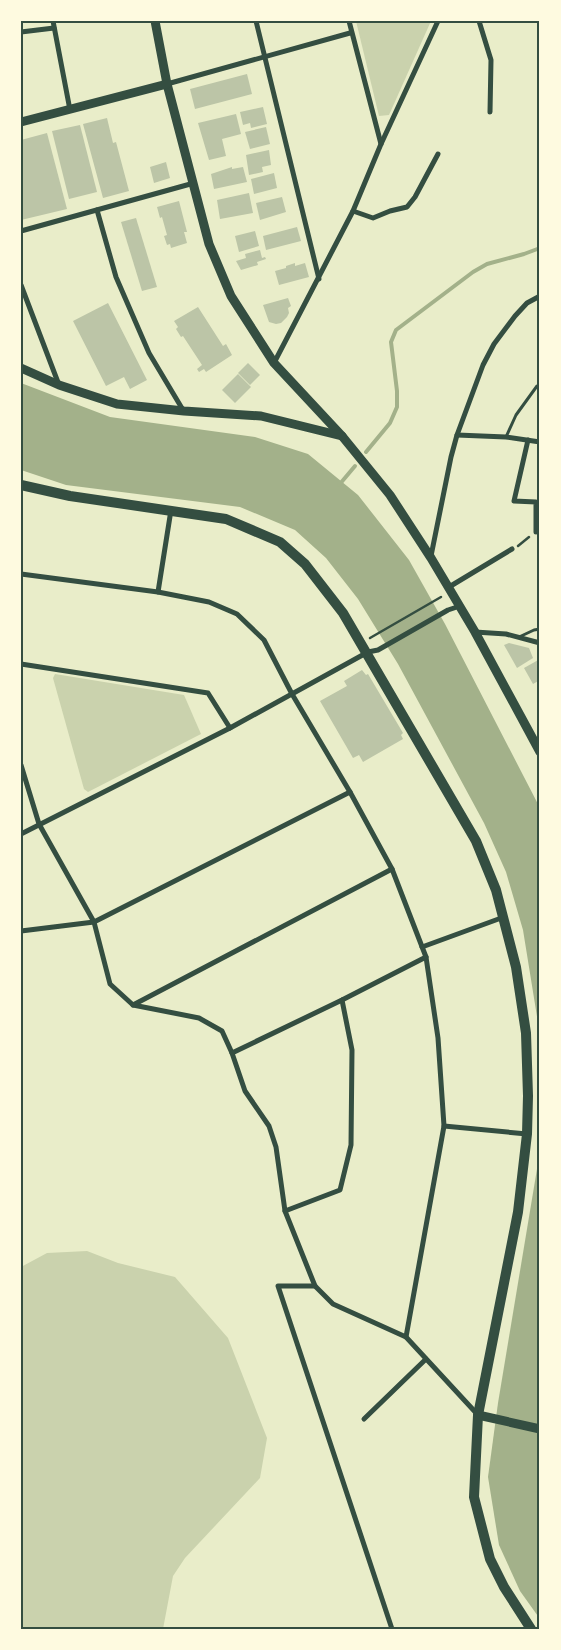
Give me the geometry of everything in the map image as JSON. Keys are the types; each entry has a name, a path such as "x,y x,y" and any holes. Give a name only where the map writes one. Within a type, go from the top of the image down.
{"main road":[{"path":"21,485 70,496 226,519 280,542 305,564 369,648 476,841 496,890 516,967 526,1033 528,1096 527,1134 518,1212 482,1417 474,1496 490,1558 504,1587 531,1629"}],"street":[{"path":"53,21 70,110"},
{"path":"155,21 167,84 210,244 231,296 274,363 342,436 390,495 460,606 540,752"},
{"path":"256,21 319,279"},
{"path":"349,21 350,33 381,144"},
{"path":"274,363 353,211 381,144 438,21"},
{"path":"479,21 491,60 490,112"},
{"path":"21,32 54,28"},
{"path":"21,122 350,33"},
{"path":"353,211 374,218 390,211 407,207 415,198 438,154"},
{"path":"21,231 194,183"},
{"path":"97,210 116,277 149,352 184,412"},
{"path":"21,285 59,385"},
{"path":"431,558 457,435 483,365 494,344 527,302 540,296"},
{"path":"21,368 59,385 117,404 184,412 261,416 342,436"},
{"path":"457,435 506,437 540,442"},
{"path":"528,440 514,501 536,502 536,532"},
{"path":"158,592 171,510"},
{"path":"450,589 512,549"},
{"path":"21,574 158,592 208,602 237,614 264,640 292,694 392,868 426,957 438,1038 444,1126 406,1337"},
{"path":"21,834 230,728 369,648 460,606"},
{"path":"475,632 506,634 540,644"},
{"path":"21,664 208,692 230,728"},
{"path":"21,765 39,824 94,922 110,984 132,1005 199,1018 222,1032 246,1091 269,1126 276,1147 285,1211 315,1286 333,1304 406,1337 482,1417 540,1429"},
{"path":"21,931 94,922 350,792"},
{"path":"132,1005 392,868"},
{"path":"422,947 504,917"},
{"path":"232,1053 426,957"},
{"path":"285,1211 340,1190 350,1145 352,1050 342,1000"},
{"path":"444,1126 527,1134"},
{"path":"315,1286 278,1286 392,1629"},
{"path":"364,1419 426,1359"}],"lane":[{"path":"506,437 516,415 537,386"},
{"path":"518,637 540,629"}],"path":[{"path":"512,549 536,532"},
{"path":"369,648 450,589"}],"shaded area":[{"path":"356,21 431,21 389,115 379,116"},
{"path":"21,383 110,417 255,437 308,454 358,495 409,560 445,624 540,808 540,1035 523,930 506,872 484,823 398,664 358,599 326,558 295,530 240,507 66,485 21,470"},
{"path":"55,674 184,695 201,734 88,792 84,789 53,678"},
{"path":"540,1151 540,1619 520,1591 499,1545 488,1477 498,1403"},
{"path":"87,1251 118,1263 175,1277 228,1338 267,1438 260,1478 185,1558 173,1576 163,1629 21,1629 21,1267 47,1253"}],"building":[{"path":"247,74 252,94 195,109 190,89"},
{"path":"263,107 267,124 251,128 250,123 243,125 240,112"},
{"path":"236,114 241,134 222,139 226,156 209,160 198,123"},
{"path":"107,118 113,143 116,142 129,191 103,198 83,124"},
{"path":"80,125 97,192 69,199 52,131"},
{"path":"266,127 270,144 250,149 245,132"},
{"path":"47,133 67,209 21,220 21,140"},
{"path":"269,150 271,165 262,167 263,172 249,175 246,155"},
{"path":"166,162 170,178 154,183 150,167"},
{"path":"232,167 232,169 243,167 247,182 214,189 211,174"},
{"path":"274,173 277,188 254,194 251,179"},
{"path":"249,193 253,213 220,219 217,200"},
{"path":"282,197 286,212 260,220 256,203"},
{"path":"179,201 187,232 184,232 187,243 171,248 170,244 167,245 164,236 167,235 157,207"},
{"path":"136,218 157,287 142,291 121,222"},
{"path":"297,227 301,241 266,250 263,236"},
{"path":"255,231 259,246 239,252 235,236"},
{"path":"260,250 262,258 265,257 266,259 257,262 258,265 241,270 236,261 246,258 245,254"},
{"path":"295,263 295,266 305,263 309,277 279,285 275,271"},
{"path":"288,298 291,306 288,308 289,313 287,317 281,323 269,322 263,305"},
{"path":"108,303 147,380 130,389 124,377 106,386 73,321"},
{"path":"198,307 223,346 226,344 232,355 206,372 204,369 199,372 197,369 202,365 183,336 181,337 174,321"},
{"path":"248,363 260,375 250,385 238,373"},
{"path":"238,374 251,387 235,403 222,390"},
{"path":"509,643 529,648 533,658 517,668 504,645"},
{"path":"540,659 540,680 533,684 524,668"},
{"path":"362,670 366,675 368,674 403,733 401,735 403,739 363,762 359,755 353,758 320,701 347,686 344,681"}],"waterway":[{"path":"366,452 390,423 397,407 391,342 396,330 473,272 487,264 540,248"},
{"path":"339,485 355,466"}]}
